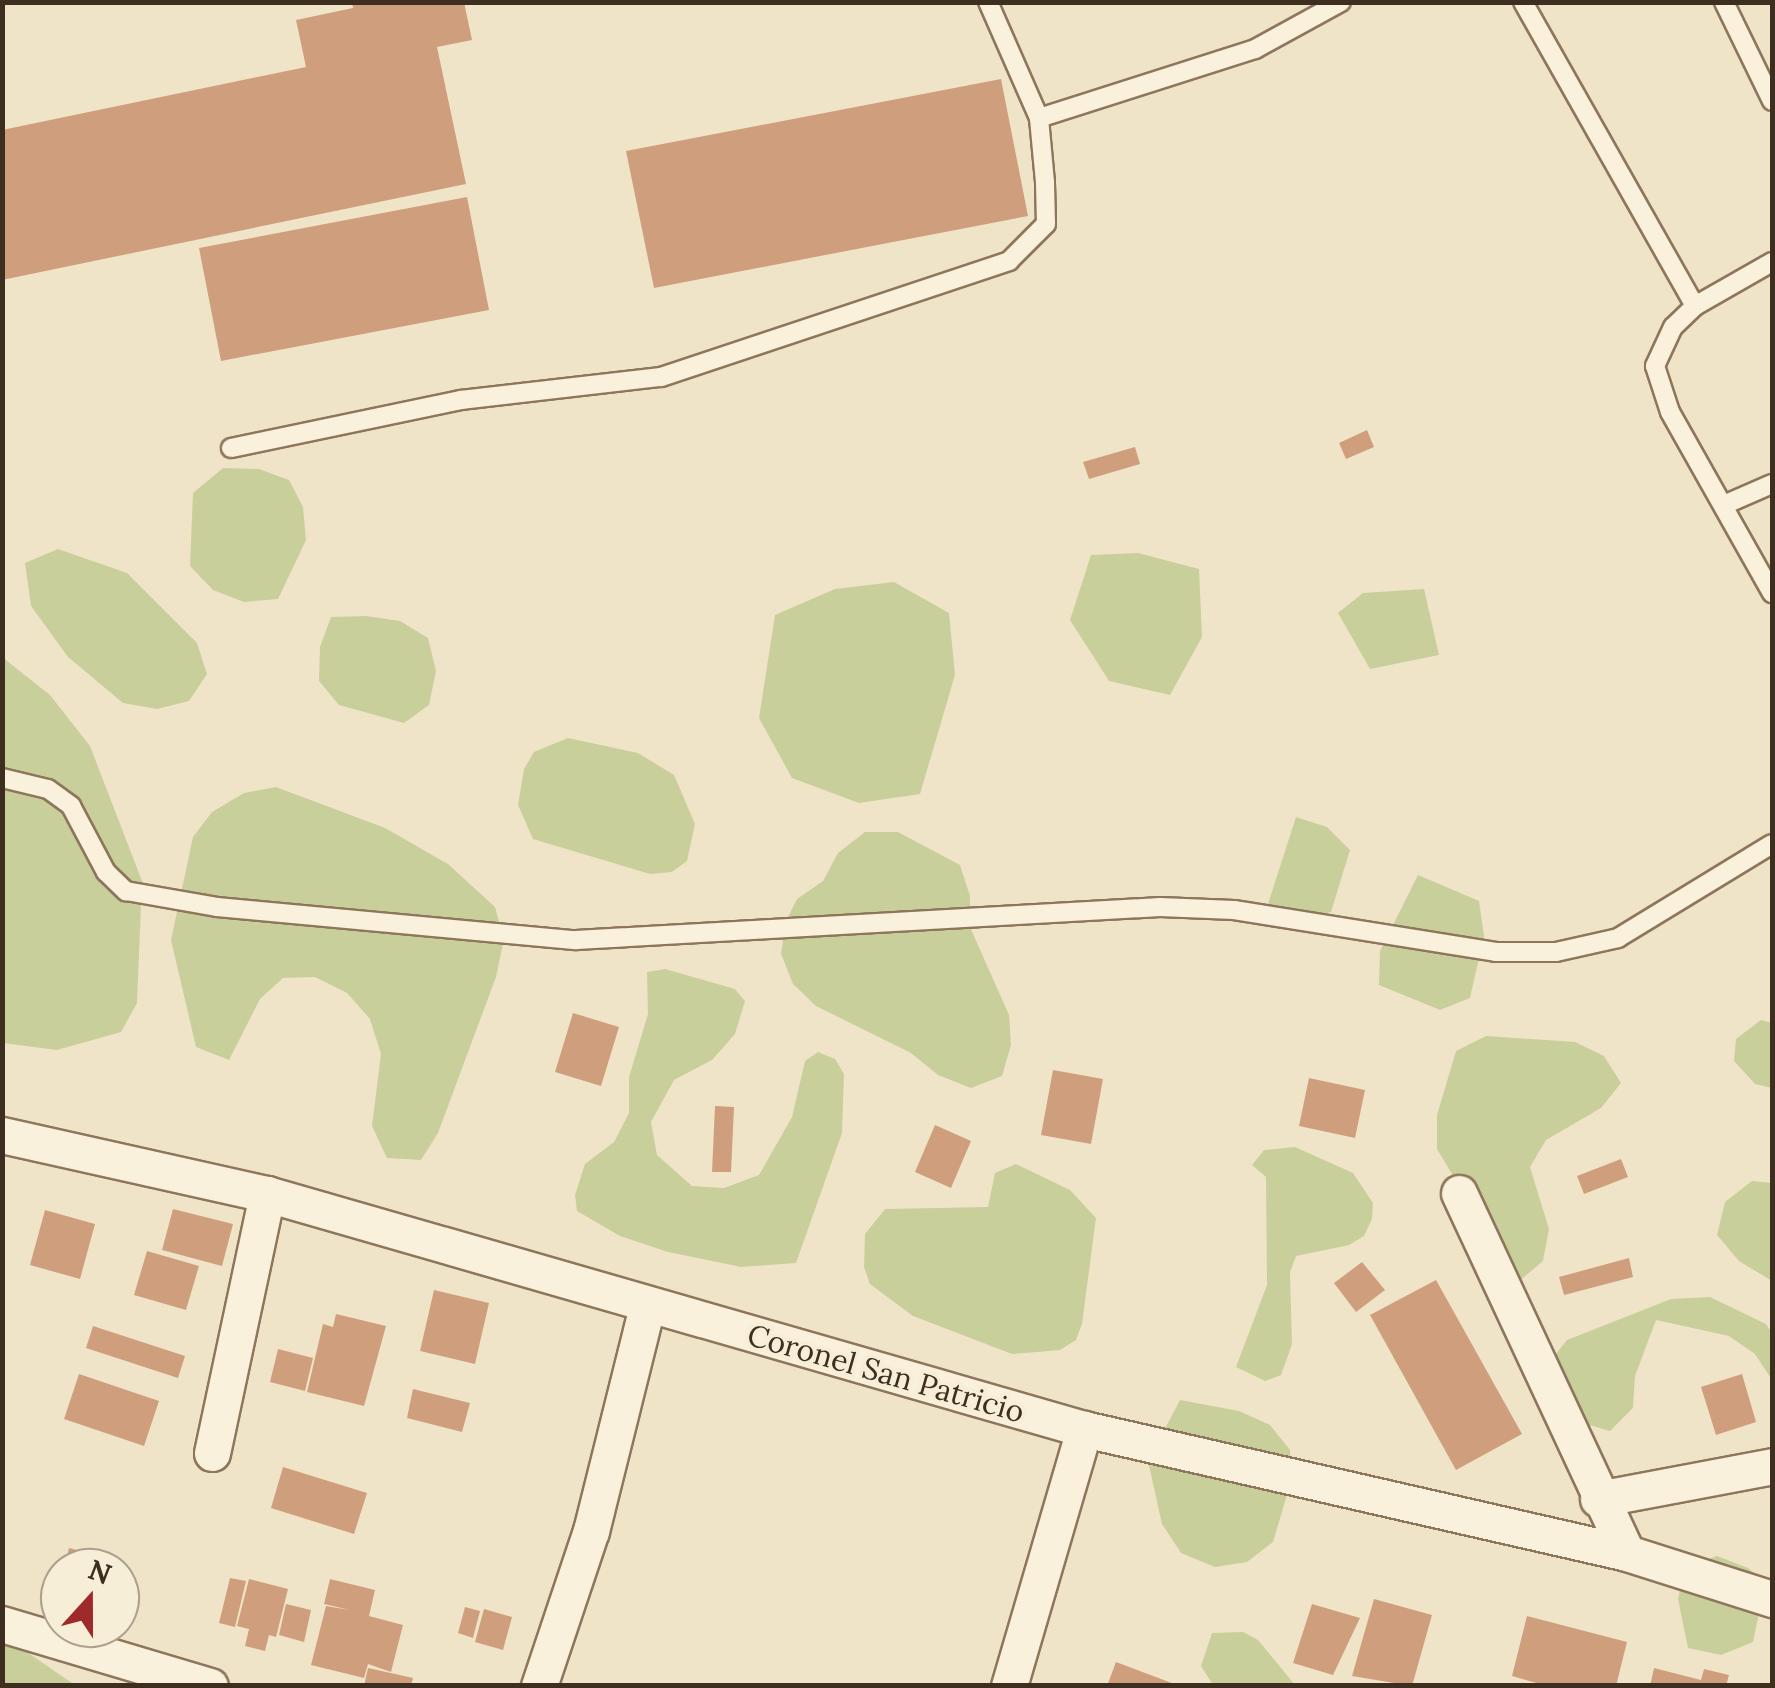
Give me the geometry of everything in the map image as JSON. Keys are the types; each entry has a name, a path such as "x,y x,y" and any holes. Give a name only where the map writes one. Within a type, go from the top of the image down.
{"street":[{"name":"Coronel San Patricio","path":"2,1135 267,1194 1084,1429 1627,1553 1772,1599"},
{"path":"1459,1193 1598,1500 1627,1553"},
{"path":"212,1453 267,1194"},
{"path":"539,1686 591,1531 647,1306"},
{"path":"1009,1686 1084,1429"},
{"path":"1598,1500 1772,1466"},
{"path":"2,1624 210,1686"}],"lane":[{"path":"230,448 461,400 661,377 1009,261 1046,224 1039,118 988,2"},
{"path":"1039,118 1255,48 1342,2"},
{"path":"1523,2 1695,306"},
{"path":"1724,2 1772,102"},
{"path":"1772,262 1695,306 1673,327 1655,366 1670,412 1726,504 1772,593"},
{"path":"1726,504 1772,484"},
{"path":"2,778 48,788 71,806 106,872 126,891 218,908 576,940 1160,907 1234,910 1496,952 1556,952 1618,938 1772,844"}],"green space":[{"path":"223,468 259,469 289,480 303,507 306,540 278,599 244,602 213,590 190,566 193,493"},
{"path":"58,549 127,573 197,643 207,674 189,701 157,709 123,703 68,657 31,606 25,563"},
{"path":"1138,553 1199,569 1202,637 1170,695 1109,681 1070,620 1091,555"},
{"path":"894,582 949,613 955,675 920,794 859,803 792,778 759,718 775,615 835,589"},
{"path":"1424,589 1439,655 1370,669 1338,613 1363,593"},
{"path":"366,616 400,621 428,638 436,671 429,705 404,723 339,705 319,681 320,647 331,617"},
{"path":"2,657 50,695 90,746 142,881 137,1003 121,1032 57,1050 3,1043"},
{"path":"568,738 638,753 674,775 695,824 687,861 672,872 650,874 533,839 518,805 524,769 534,752"},
{"path":"276,787 385,828 448,864 495,907 504,939 496,977 438,1133 421,1160 387,1158 372,1126 381,1054 370,1019 347,993 315,977 283,978 260,999 229,1060 196,1047 171,940 193,837 212,812 244,793"},
{"path":"1296,817 1327,827 1350,850 1331,912 1299,919 1268,904"},
{"path":"865,832 898,832 960,865 970,896 970,927 1009,1015 1011,1045 1002,1076 971,1088 938,1075 911,1053 816,1006 793,984 781,954 786,921 797,899 823,881 838,853"},
{"path":"1418,875 1479,901 1484,936 1470,998 1440,1010 1379,985 1380,951"},
{"path":"665,969 735,989 745,1001 735,1034 712,1060 674,1080 651,1122 657,1155 692,1186 724,1188 759,1175 792,1117 805,1061 818,1052 835,1059 844,1074 842,1133 796,1263 741,1267 668,1252 620,1236 577,1211 575,1195 585,1164 614,1142 629,1113 629,1077 648,1014 647,972"},
{"path":"1761,1020 1772,1023 1772,1088 1755,1084 1734,1061 1736,1039"},
{"path":"1486,1036 1575,1042 1604,1056 1621,1083 1601,1108 1546,1140 1530,1167 1549,1229 1543,1261 1517,1283 1437,1149 1437,1115 1456,1051"},
{"path":"1295,1147 1353,1173 1373,1203 1372,1219 1364,1236 1349,1245 1296,1256 1290,1272 1292,1344 1281,1375 1265,1381 1236,1367 1267,1285 1266,1177 1252,1165 1264,1150"},
{"path":"1016,1164 1070,1190 1096,1218 1082,1324 1076,1340 1060,1350 1012,1354 913,1316 870,1284 864,1267 865,1234 885,1209 988,1207 995,1173"},
{"path":"1752,1181 1772,1183 1772,1281 1739,1261 1717,1235 1725,1202"},
{"path":"1710,1297 1766,1324 1772,1333 1772,1380 1755,1354 1729,1336 1656,1320 1635,1376 1633,1408 1610,1431 1579,1422 1547,1365 1567,1340 1671,1299"},
{"path":"1180,1400 1239,1411 1270,1425 1290,1450 1291,1481 1273,1542 1247,1562 1215,1567 1181,1553 1162,1524 1148,1461"},
{"path":"1717,1556 1748,1568 1760,1578 1763,1594 1753,1642 1721,1655 1688,1648 1678,1599 1685,1567"},
{"path":"1243,1632 1258,1640 1295,1685 1213,1685 1201,1666 1212,1633"},
{"path":"2,1635 72,1683 79,1685 3,1685"}],"building":[{"path":"352,2 464,2 472,40 437,47 466,184 2,280 2,130 306,67 296,20 353,8"},
{"path":"1001,79 1028,216 654,288 626,151"},
{"path":"467,197 489,310 221,361 199,248"},
{"path":"1367,430 1374,447 1346,459 1339,443"},
{"path":"1135,447 1140,464 1089,479 1083,462"},
{"path":"573,1013 619,1027 601,1086 555,1072"},
{"path":"1053,1070 1103,1079 1091,1144 1041,1135"},
{"path":"1309,1078 1365,1090 1355,1138 1299,1126"},
{"path":"715,1106 734,1107 731,1172 712,1172"},
{"path":"935,1125 971,1141 951,1188 915,1172"},
{"path":"1621,1159 1628,1177 1584,1194 1577,1176"},
{"path":"173,1209 233,1224 222,1266 162,1250"},
{"path":"45,1210 95,1224 80,1279 30,1265"},
{"path":"147,1251 199,1266 186,1310 134,1295"},
{"path":"1629,1258 1633,1277 1564,1295 1559,1277"},
{"path":"1362,1262 1385,1290 1356,1312 1334,1283"},
{"path":"1436,1280 1522,1434 1456,1470 1370,1315"},
{"path":"434,1290 489,1303 475,1364 420,1351"},
{"path":"336,1314 386,1326 364,1406 307,1392 323,1324 333,1327"},
{"path":"93,1326 185,1356 178,1378 86,1348"},
{"path":"278,1349 313,1358 305,1391 270,1382"},
{"path":"79,1374 159,1401 144,1446 64,1419"},
{"path":"1742,1374 1756,1422 1716,1435 1701,1387"},
{"path":"413,1389 470,1403 462,1432 407,1418"},
{"path":"283,1467 367,1493 354,1534 271,1508"},
{"path":"230,1578 246,1581 235,1627 219,1623"},
{"path":"249,1579 288,1589 276,1637 269,1635 265,1651 245,1646 249,1629 237,1626"},
{"path":"330,1579 375,1590 369,1616 403,1625 391,1672 368,1664 364,1678 311,1665 326,1606 350,1610 324,1604"},
{"path":"1374,1599 1432,1615 1412,1686 1352,1676"},
{"path":"286,1604 311,1610 304,1642 279,1635"},
{"path":"1312,1604 1360,1618 1333,1675 1293,1663"},
{"path":"465,1607 480,1611 473,1638 458,1633"},
{"path":"484,1609 512,1617 503,1650 475,1642"},
{"path":"1527,1616 1627,1642 1616,1686 1547,1686 1512,1676"},
{"path":"1116,1662 1177,1685 1177,1686 1107,1686"},
{"path":"368,1668 413,1678 411,1686 364,1686"},
{"path":"1654,1668 1701,1680 1704,1669 1729,1675 1726,1686 1650,1686"}]}
